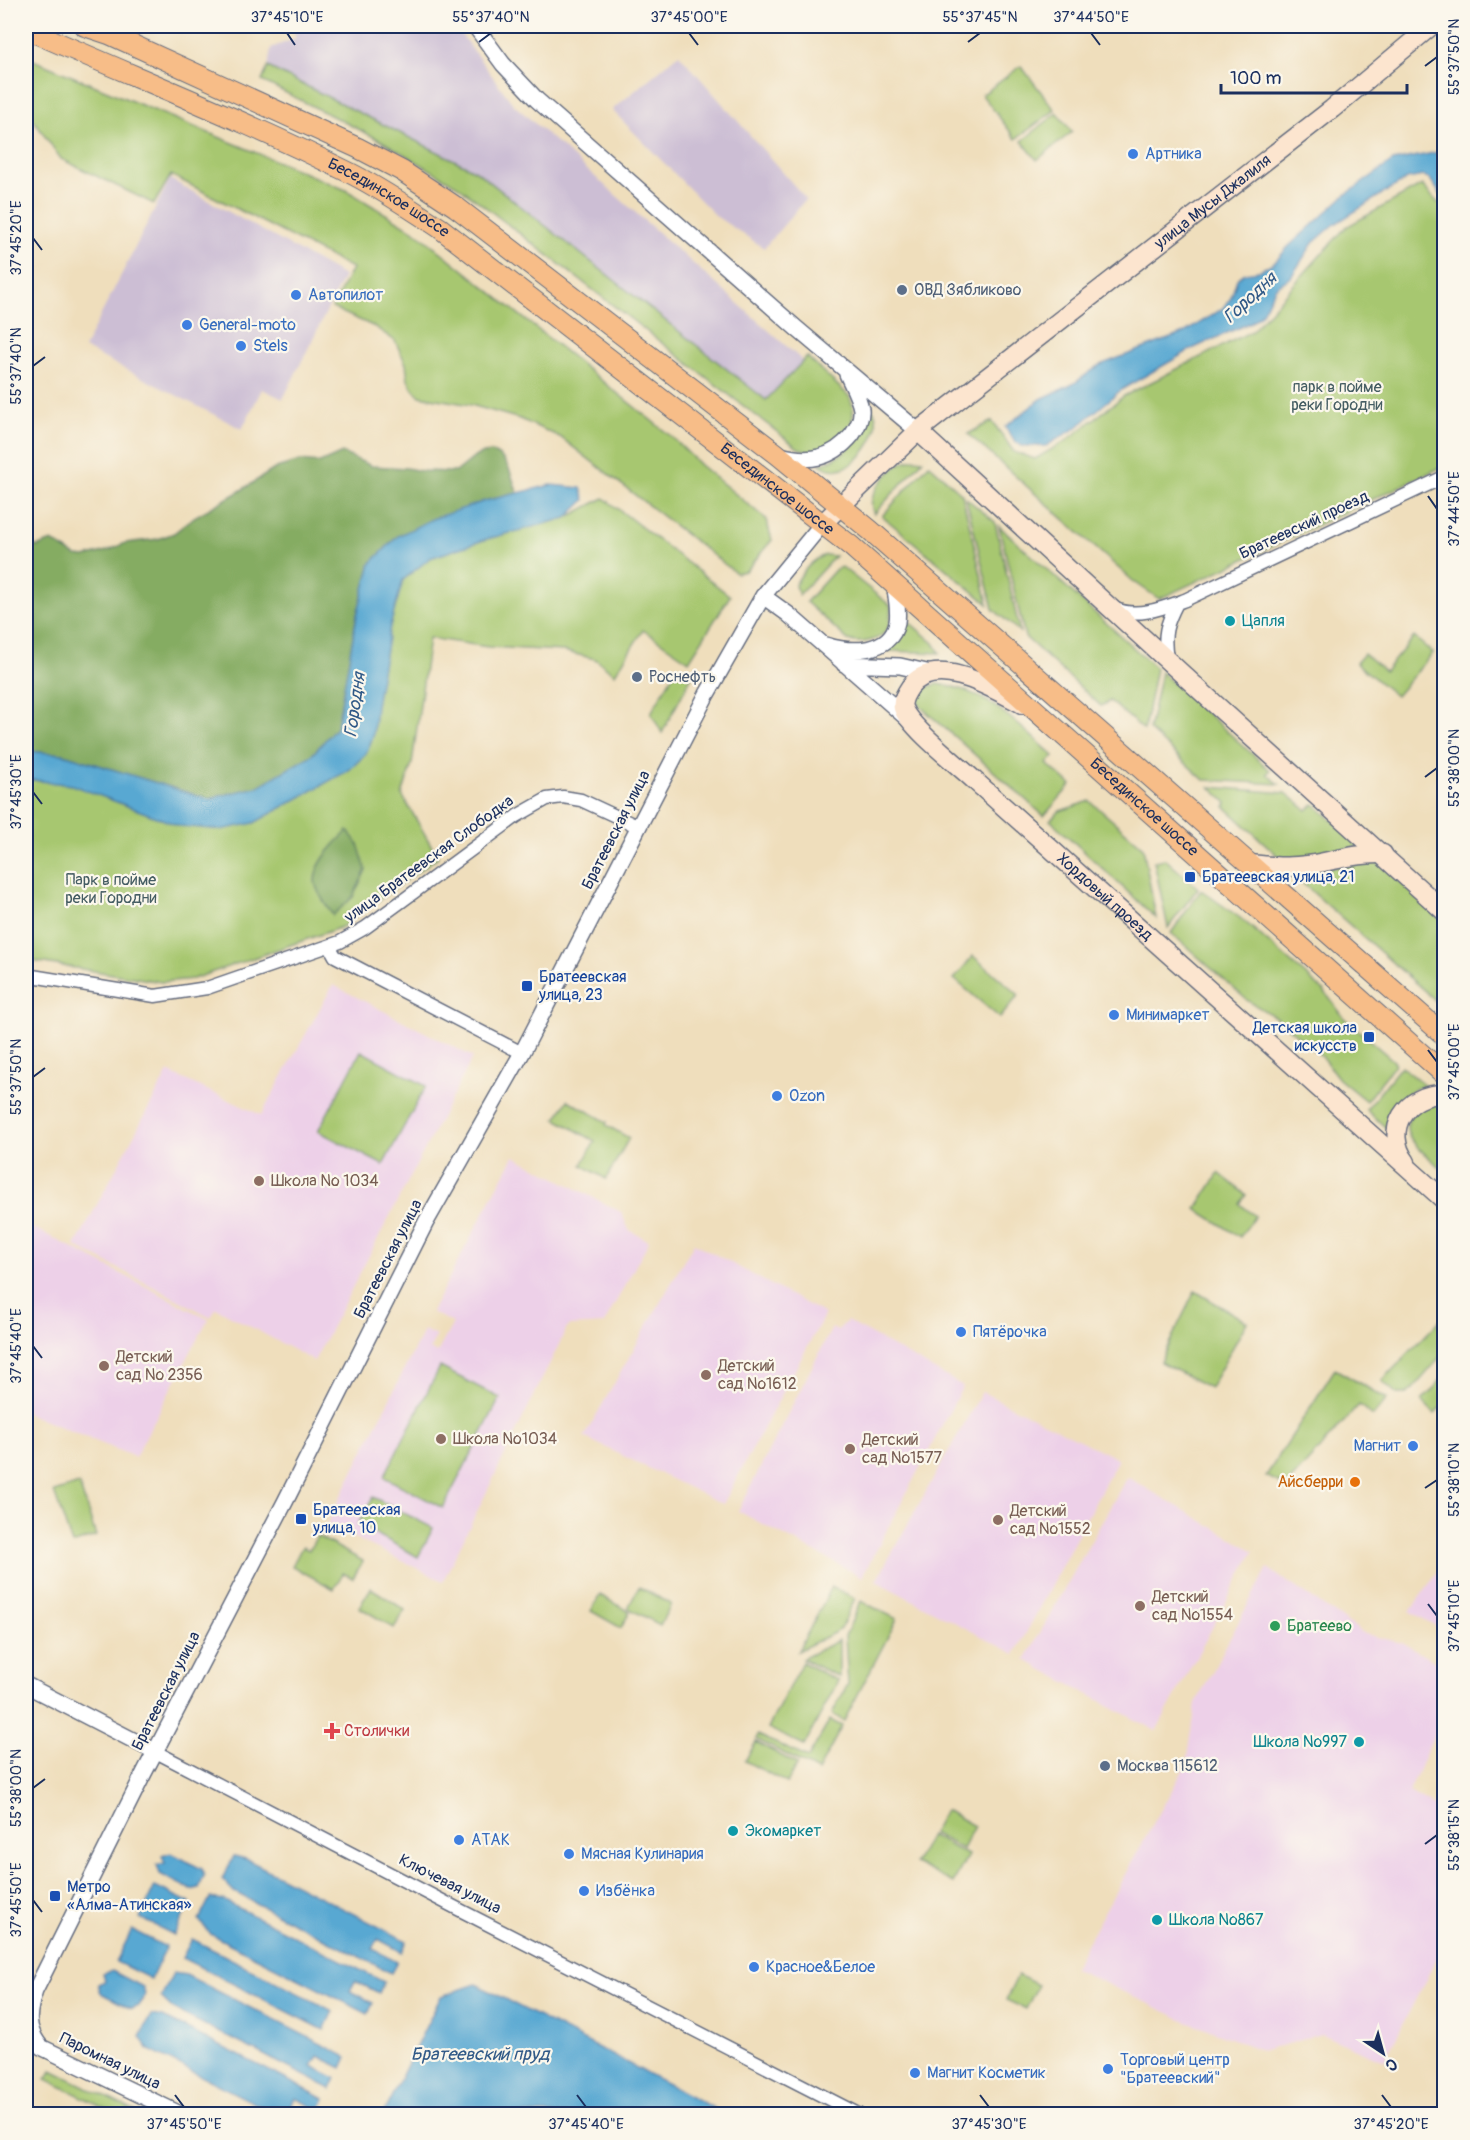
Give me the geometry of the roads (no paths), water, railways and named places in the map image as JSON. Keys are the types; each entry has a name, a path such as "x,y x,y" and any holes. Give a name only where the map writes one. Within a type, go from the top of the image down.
{"main road":[{"name":"Бесединское шоссе","path":"85,26 109,34 358,148 402,171 456,207 840,505 1444,1035"},
{"name":"улица Мусы Джалиля","path":"822,524 918,431 1332,109 1431,26"},
{"name":"Бесединское шоссе","path":"26,30 40,34 268,134 347,171 387,193 440,228 851,546 1444,1074"},
{"path":"918,431 1444,911"},
{"path":"911,722 903,707 904,697 916,680 931,673 947,674 987,686 1037,712"},
{"name":"Хордовый проезд","path":"911,722 1444,1200"},
{"path":"1251,864 1284,867 1336,860 1363,853 1383,854"},
{"path":"1412,1171 1396,1146 1396,1131 1400,1118 1408,1106 1418,1098 1431,1094 1444,1094"}],"street":[{"path":"476,26 502,64 537,100 846,371 918,431"},
{"path":"777,454 792,458 820,459 837,450 849,438 858,425 861,410 846,371"},
{"name":"Братеевский проезд","path":"1107,605 1121,611 1137,613 1177,603 1444,477"},
{"name":"Братеевская улица","path":"31,2032 28,2016 35,1991 426,1222 522,1053 707,694 763,596 822,524"},
{"path":"820,643 840,650 860,650 869,649 887,639 893,632 897,621 894,584"},
{"name":"Хордовый проезд","path":"763,596 788,614 911,722"},
{"path":"1167,659 1164,642 1166,624 1177,603"},
{"path":"844,664 900,666 931,673"},
{"name":"улица Братеевская Слободка","path":"26,975 155,996 207,988 330,947 365,928 517,816 547,799 563,797 581,800 639,827"},
{"path":"330,947 335,956 522,1053"},
{"name":"Ключевая улица","path":"26,1685 858,2115"},
{"name":"Паромная улица","path":"31,2032 40,2047 48,2052 180,2115"}],"water":[{"name":"Городня","path":"1444,151 1444,199 1430,179 1423,176 1407,179 1335,224 1313,243 1291,277 1276,287 1261,314 1251,322 1192,349 1121,390 1076,428 1046,446 1022,446 1015,441 1005,427 1041,399 1073,384 1100,365 1184,333 1222,309 1231,298 1237,279 1245,273 1259,271 1276,261 1288,247 1344,196 1393,161"},
{"name":"Городня","path":"551,485 581,488 585,500 566,518 487,539 430,558 403,580 390,626 373,736 366,754 349,770 254,823 221,830 180,826 72,785 26,779 26,751 63,754 208,799 257,787 312,755 337,727 357,615 371,563 398,536 432,519 485,501"},
{"path":"171,1853 202,1869 204,1876 199,1888 191,1890 160,1874 157,1865 165,1863 162,1856"},
{"path":"234,1856 246,1859 407,1941 402,1952 378,1939 373,1949 397,1962 391,1973 234,1892 222,1879"},
{"path":"155,1886 190,1903 174,1935 140,1918"},
{"path":"210,1898 223,1900 384,1982 379,1993 355,1981 350,1991 373,2003 368,2014 210,1934 199,1920"},
{"path":"132,1930 166,1947 151,1979 116,1962"},
{"path":"192,1939 333,2011 324,2030 182,1958"},
{"path":"112,1971 143,1987 145,1995 139,2006 131,2009 101,1993 98,1984 105,1981 103,1974"},
{"path":"173,1973 186,1975 347,2057 342,2068 318,2056 312,2066 336,2078 331,2089 173,2009 161,1997"},
{"name":"Братеевский пруд","path":"476,1984 725,2114 383,2114 441,1996"},
{"path":"151,2015 163,2017 325,2099 319,2110 295,2098 290,2108 302,2114 276,2114 149,2050 140,2037"}],"place":[{"name":"Артника","path":"1133,154"},
{"name":"ОВД Зябликово","path":"902,290"},
{"name":"Автопилот","path":"296,295"},
{"name":"General-moto","path":"187,325"},
{"name":"Stels","path":"241,346"},
{"name":"Цапля","path":"1230,621"},
{"name":"Роснефть","path":"637,677"},
{"name":"Братеевская улица, 21","path":"1190,877"},
{"name":"Братеевская улица, 23","path":"527,986"},
{"name":"Минимаркет","path":"1114,1015"},
{"name":"Детская школа искусств","path":"1369,1037"},
{"name":"Ozon","path":"777,1096"},
{"name":"Школа № 1034","path":"259,1181"},
{"name":"Пятёрочка","path":"961,1332"},
{"name":"Детский сад № 2356","path":"104,1366"},
{"name":"Детский сад №1612","path":"706,1375"},
{"name":"Школа №1034","path":"441,1439"},
{"name":"Магнит","path":"1413,1446"},
{"name":"Детский сад №1577","path":"850,1449"},
{"name":"Айсберри","path":"1355,1482"},
{"name":"Братеевская улица, 10","path":"301,1519"},
{"name":"Детский сад №1552","path":"998,1520"},
{"name":"Детский сад №1554","path":"1140,1606"},
{"name":"Братеево","path":"1275,1626"},
{"name":"Столички","path":"332,1731"},
{"name":"Школа №997","path":"1359,1742"},
{"name":"Москва 115612","path":"1105,1766"},
{"name":"Экомаркет","path":"733,1831"},
{"name":"АТАК","path":"459,1840"},
{"name":"Мясная Кулинария","path":"569,1854"},
{"name":"Избёнка","path":"584,1891"},
{"name":"Метро «Алма-Атинская»","path":"55,1896"},
{"name":"Школа №867","path":"1157,1920"},
{"name":"Красное&Белое","path":"754,1967"},
{"name":"Торговый центр \"Братеевский\"","path":"1108,2069"},
{"name":"Магнит Косметик","path":"915,2073"}],"park label":[{"name":"парк в пойме реки Городни","path":"1337,396"},
{"name":"Парк в пойме реки Городни","path":"111,889"}]}
